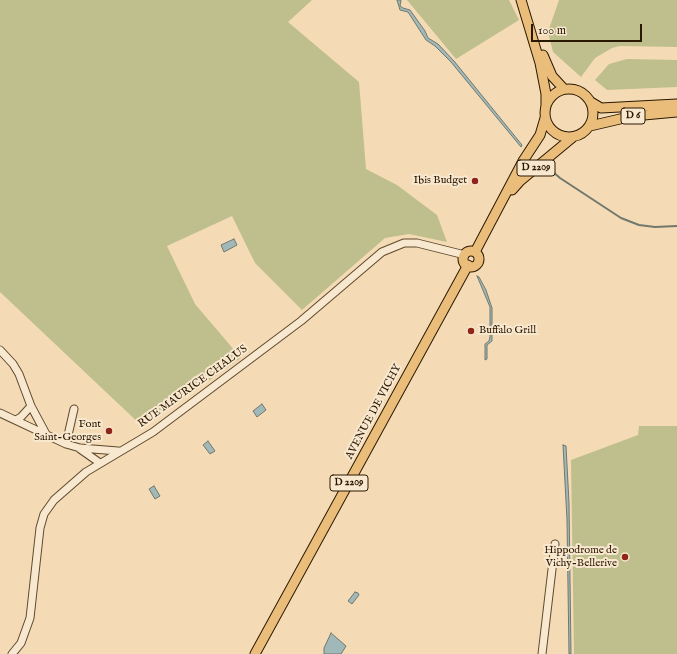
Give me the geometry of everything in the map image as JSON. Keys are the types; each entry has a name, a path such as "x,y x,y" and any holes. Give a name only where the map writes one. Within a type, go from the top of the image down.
{"main road":[{"path":"521,0 540,63 546,94 545,118 547,124 556,134 574,137 580,135 590,126 593,114 591,102 582,93 570,89 564,89 553,95 546,106"},
{"path":"526,0 546,62 552,76 564,89"},
{"name":"D 6","path":"591,102 601,108 677,104"},
{"name":"D 6","path":"590,126 633,116 677,112"},
{"name":"D 2209","path":"475,252 523,161 540,136 545,118"},
{"name":"D 2209","path":"501,204 520,181 574,137"},
{"path":"469,251 475,252 479,256 478,262 474,266 468,265 464,261 465,255 469,251"},
{"name":"AVENUE DE VICHY","path":"255,654 468,265"}],"street":[{"name":"RUE MAURICE CHALUS","path":"12,654 21,643 30,618 40,528 44,514 54,500 100,463 153,432 301,321 382,252 404,243 417,243 465,255"},
{"path":"0,350 13,364 19,374 31,406 46,434"},
{"path":"16,420 21,418 31,406"},
{"path":"66,444 74,409"},
{"path":"0,413 66,444 80,448 119,451"},
{"path":"24,423 35,413"},
{"path":"80,448 100,463"},
{"path":"542,654 555,544"}],"green space":[{"path":"0,0 312,0 288,22 359,82 366,169 397,185 437,215 447,242 409,234 385,238 302,310 255,263 232,216 167,246 195,304 241,358 143,427 0,292"},
{"path":"407,0 509,0 519,20 456,59"},
{"path":"559,0 677,0 677,47 620,46 612,48 595,58 581,77 553,52 548,32"},
{"path":"627,59 677,60 677,87 607,90 595,80 609,64"},
{"name":"Hippodrome de Vichy-Bellerive","path":"639,426 677,426 677,654 574,654 571,460 638,435"}],"water":[{"path":"397,0 401,0 400,6 410,10 425,31 428,38 438,44 454,61 522,145 521,147 451,62 435,46 426,40 408,12 400,10"},
{"path":"234,239 237,245 224,252 221,245"},
{"path":"477,276 486,290 492,308 492,341 487,345 487,359 485,360 485,344 489,341 490,337 490,307"},
{"path":"262,404 266,410 257,417 253,411"},
{"path":"208,441 215,451 210,454 203,445"},
{"path":"563,445 566,446 569,503 571,654 569,654 567,520"},
{"path":"154,486 160,496 155,499 149,489"},
{"path":"355,592 359,595 352,604 348,601"},
{"path":"331,633 346,646 341,654 324,654 324,648"}],"waterway":[{"path":"545,165 560,178 621,218 639,225 655,227 677,226"}],"place":[{"name":"Ibis Budget","path":"475,181"},
{"name":"Buffalo Grill","path":"471,331"},
{"name":"Font Saint-Georges","path":"109,431"},
{"name":"Hippodrome de Vichy-Bellerive","path":"625,557"}]}
